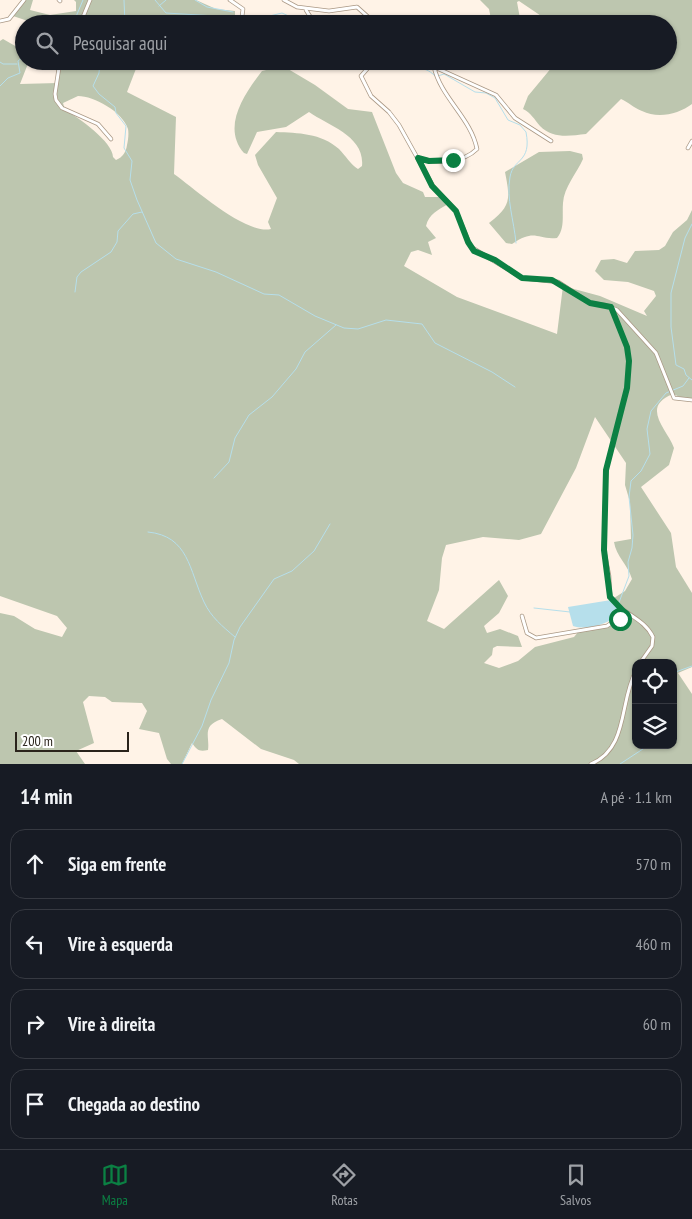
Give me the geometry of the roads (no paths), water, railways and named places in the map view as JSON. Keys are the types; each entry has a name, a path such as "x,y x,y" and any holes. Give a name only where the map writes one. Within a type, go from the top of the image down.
{"street":[{"path":"0,22 9,19 24,0"},
{"path":"85,15 90,0"},
{"path":"230,0 243,9 242,15"},
{"path":"284,0 305,8 329,12 357,7 366,15"},
{"path":"305,8 309,15"},
{"path":"59,70 55,94 56,100 62,108 98,124 111,139"},
{"path":"366,70 362,74 362,82 371,96 394,118 432,186 456,211 468,242 474,251 495,260 522,278 552,280 590,303 611,307 621,313 652,347 672,388 675,399 692,400"},
{"path":"418,158 429,161 459,160 477,149 470,130 439,82 435,70"},
{"path":"441,70 496,95 515,118 551,141"},
{"path":"688,148 692,141"},
{"path":"611,307 627,347 629,361 627,388 606,470 604,550 610,597 626,614 641,622 653,637 652,646 643,659"},
{"path":"522,616 527,633 536,638 607,626 626,614"},
{"path":"591,764 609,752 617,740 632,681"}],"water":[{"path":"611,600 622,611 618,615 593,627 573,626 568,607"}],"waterway":[{"path":"77,15 83,0"},
{"path":"124,0 125,15"},
{"path":"155,0 166,13 199,15"},
{"path":"159,6 166,0"},
{"path":"195,0 207,7 233,12"},
{"path":"274,15 282,13 286,15"},
{"path":"0,62 3,64 15,64"},
{"path":"0,86 8,78 20,73 20,70"},
{"path":"99,70 93,86 99,94 115,107 116,113 126,126 124,148 132,161 130,180 137,200 156,243 176,259 216,272 264,294 279,295 315,316 344,328 358,329 386,320 422,324 435,343 492,372 515,387"},
{"path":"426,70 435,76"},
{"path":"438,76 444,74 475,92 486,93 495,98 508,120 520,125 526,132 526,149 524,155 512,171 509,185 516,243"},
{"path":"75,292 77,277 81,272 111,252 117,242 118,231 133,214 142,212"},
{"path":"692,224 685,238 671,293 671,327 676,365 684,369 686,375 692,380"},
{"path":"214,478 229,462 235,438 249,415 272,397 296,369 305,352 336,325"},
{"path":"618,605 629,576 628,562 632,548 633,535 629,497 631,481 641,471 650,454 647,429 651,411 666,393 683,386 689,378"},
{"path":"182,764 202,726 211,700 229,663 234,640 240,627 274,579 292,571 314,551 330,524"},
{"path":"148,532 162,535 180,547 186,556 210,612 235,637"},
{"path":"534,608 570,612"},
{"path":"677,672 692,666"},
{"path":"620,764 643,749"}]}
